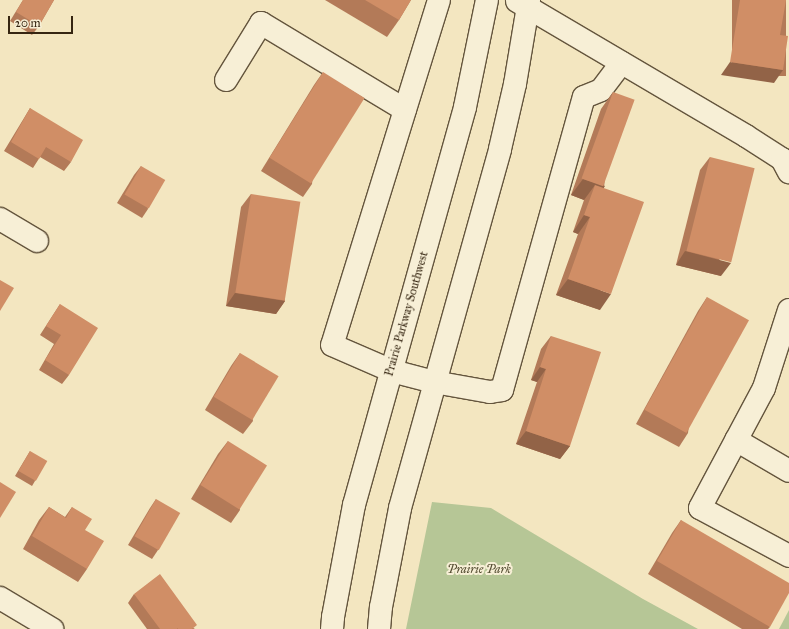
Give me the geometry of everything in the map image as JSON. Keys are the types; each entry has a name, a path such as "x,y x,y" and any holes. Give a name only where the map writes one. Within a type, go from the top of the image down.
{"street":[{"path":"439,0 332,345 392,371 434,382 490,392 502,390 584,97 601,90 620,63"},
{"name":"Prairie Parkway Southwest","path":"332,629 354,505 465,107 487,0"},
{"path":"379,629 381,607 400,508 500,149 515,84 524,2 620,63 782,160 789,172"},
{"path":"226,80 261,24 405,110"},
{"path":"0,219 37,241"},
{"path":"789,310 764,388 700,508 789,556"},
{"path":"736,440 789,471"},
{"path":"0,598 52,629"}],"green space":[{"name":"Prairie Park","path":"432,502 491,508 643,599 698,629 406,629"},
{"path":"789,610 789,629 779,629"}],"building":[{"path":"23,0 54,0 39,26 16,12"},
{"path":"365,0 411,0 399,20"},
{"path":"740,0 786,0 780,35 788,36 783,70 730,62"},
{"path":"323,72 365,98 311,184 269,158"},
{"path":"613,92 635,100 603,186 582,178"},
{"path":"30,108 83,140 71,162 46,147 39,159 11,142"},
{"path":"710,157 755,168 731,262 687,251"},
{"path":"141,166 165,180 149,209 124,195"},
{"path":"595,185 644,202 611,294 568,279 590,217 584,215"},
{"path":"251,194 300,202 285,301 235,293"},
{"path":"0,280 14,288 0,311"},
{"path":"707,297 749,320 686,433 644,410"},
{"path":"60,304 98,328 69,375 45,360 61,335 46,326"},
{"path":"551,336 601,352 570,446 526,431 546,369 540,367"},
{"path":"240,353 279,376 252,420 214,397"},
{"path":"228,441 267,465 239,509 200,485"},
{"path":"30,451 47,461 36,481 18,471"},
{"path":"0,482 16,492 0,518"},
{"path":"156,499 180,513 159,550 135,536"},
{"path":"49,507 66,518 72,507 92,519 85,530 104,541 87,569 32,536"},
{"path":"681,520 789,583 789,593 770,627 657,561"},
{"path":"160,574 197,625 192,629 160,629 134,594"}]}
